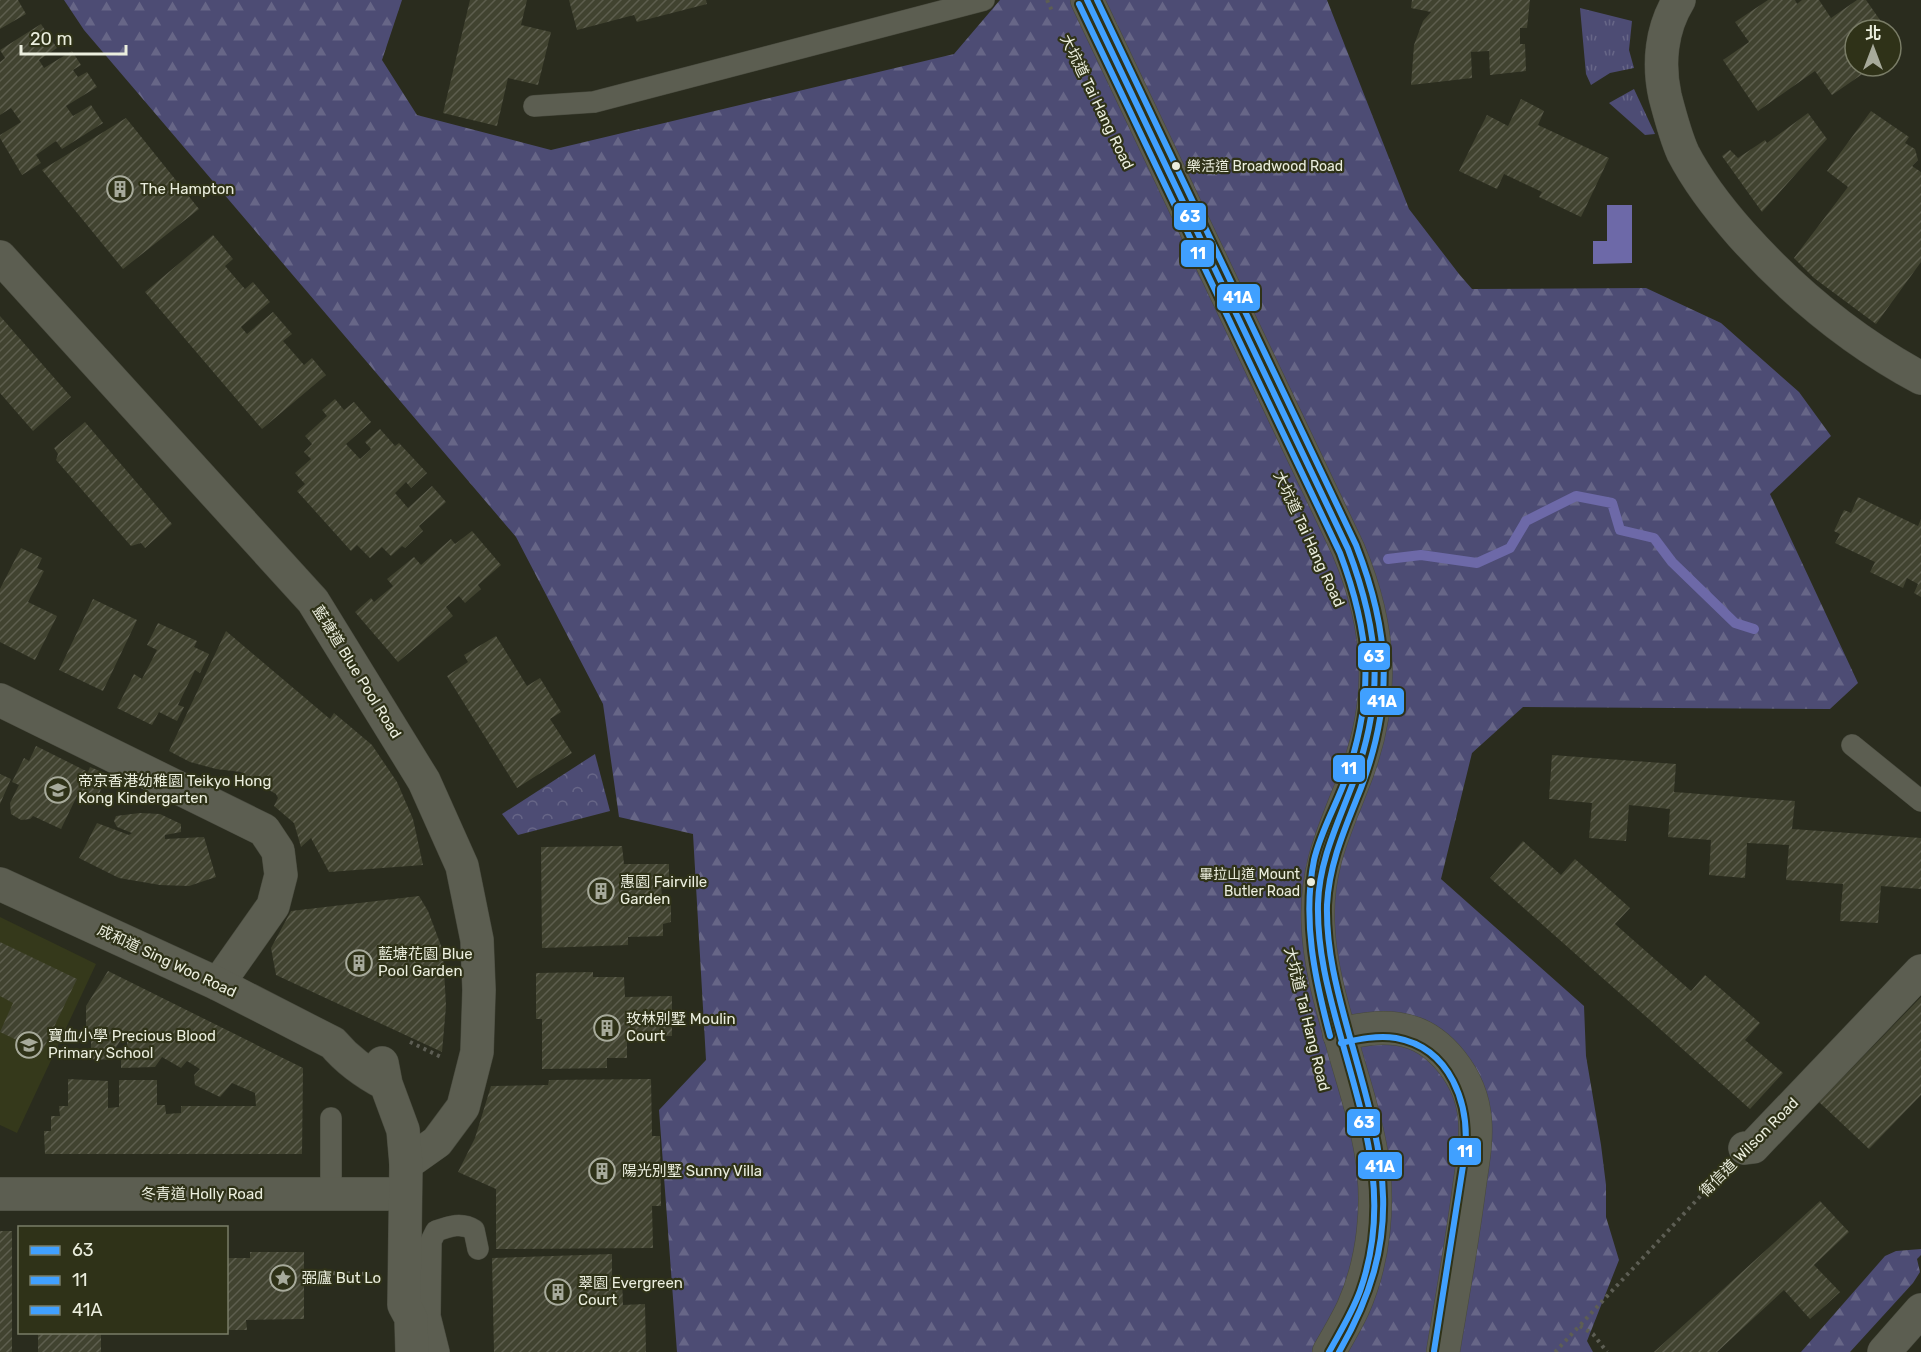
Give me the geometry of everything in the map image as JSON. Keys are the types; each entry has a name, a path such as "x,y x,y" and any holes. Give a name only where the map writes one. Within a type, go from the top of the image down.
{"main road":[{"name":"大坑道 Tai Hang Road","path":"1087,0 1348,549 1369,606 1377,670 1370,733 1354,782 1332,832 1323,862 1318,922 1326,983 1371,1151 1375,1200 1373,1232 1362,1283 1353,1307 1329,1352"}],"street":[{"path":"1678,0 1664,36 1662,80 1670,117 1683,152 1702,184 1730,222 1760,255 1816,308 1862,343 1921,378"},
{"name":"藍塘道 Blue Pool Road","path":"0,257 313,601 429,791 462,867 477,940 479,990 477,1052 463,1107 405,1179"},
{"path":"0,700 264,830 278,851 281,875 273,906 218,984"},
{"name":"成和道 Sing Woo Road","path":"0,884 218,984 333,1043 352,1041 381,1056 386,1084 403,1130 405,1179"},
{"name":"衛信道 Wilson Road","path":"1745,1148 1753,1147 1921,971"},
{"path":"1339,1034 1379,1027 1401,1029 1420,1035 1452,1062 1464,1080 1471,1097 1476,1137 1443,1352"},
{"path":"405,1179 404,1305 411,1318 412,1352"},
{"name":"冬青道 Holly Road","path":"0,1194 331,1194 405,1179"},
{"path":"389,1352 390,1319 404,1305"},
{"path":"1884,1352 1921,1310"}],"lane":[{"path":"534,106 594,102 984,0"},
{"path":"1852,745 1921,801"},
{"path":"331,1118 331,1194"},
{"path":"439,1352 430,1316 431,1241 436,1231 452,1226 467,1226 474,1230 478,1249"}],"path":[{"name":"大坑道 Tai Hang Road","path":"1047,0 1057,21"},
{"path":"408,1041 447,1060"},
{"name":"衛信道 Wilson Road","path":"1555,1352 1745,1148"},
{"path":"317,1273 364,1273"},
{"path":"1580,1326 1593,1334 1607,1352"}],"shaded area":[{"path":"1607,205 1632,205 1632,263 1593,264 1593,241 1607,241"},
{"name":"寶血小學 Precious Blood Primary School","path":"0,917 96,964 17,1133 0,1125"}],"green space":[{"path":"64,0 402,0 382,60 417,115 551,150 954,54 1000,0 1327,0 1409,209 1472,289 1646,288 1721,323 1799,392 1831,436 1770,494 1858,683 1830,709 1523,707 1472,753 1441,879 1584,1006 1586,1056 1606,1185 1606,1217 1619,1260 1587,1341 1593,1352 677,1352 659,1110 706,1060 693,834 619,817 603,704 516,537 84,30"},
{"path":"1580,8 1632,21 1629,50 1634,68 1610,73 1591,85 1586,74"},
{"path":"1634,89 1655,134 1645,135 1609,103"},
{"path":"595,754 610,811 518,835 502,814"},
{"path":"1921,1249 1921,1255 1917,1259 1920,1272 1913,1283 1850,1352 1801,1352 1885,1256 1896,1251"}],"building":[{"path":"0,0 18,0 26,14 0,29"},
{"path":"470,0 527,0 521,25 551,32 538,85 508,78 497,126 443,113"},
{"path":"569,0 706,0 707,4 637,22 634,15 577,30"},
{"path":"1412,0 1530,0 1527,28 1520,28 1520,44 1525,44 1526,71 1490,75 1489,51 1471,52 1472,78 1411,85 1414,45 1423,21 1431,12 1411,8"},
{"path":"1768,0 1795,0 1797,4 1802,0 1819,0 1831,18 1857,0 1866,0 1879,18 1843,18 1843,78 1857,78 1832,95 1815,71 1758,111 1723,60 1749,42 1735,22"},
{"path":"41,24 57,48 39,60 44,68 72,51 81,65 73,70 78,77 87,72 97,87 66,106 73,116 91,105 103,123 62,149 56,141 36,155 41,163 22,175 0,138 0,135 21,122 11,108 0,115 0,62 5,58 0,50"},
{"path":"1521,99 1544,111 1538,125 1609,158 1581,217 1539,197 1542,192 1504,174 1497,189 1459,171 1487,115 1508,126"},
{"path":"1871,111 1909,137 1905,143 1915,149 1918,160 1912,166 1921,172 1921,262 1876,324 1814,278 1794,258 1848,187 1827,171"},
{"path":"1808,113 1827,139 1762,212 1722,156 1730,150 1738,158 1765,140 1767,143"},
{"name":"The Hampton","path":"126,118 199,209 123,269 42,170"},
{"path":"213,235 233,259 225,266 245,289 253,282 270,302 241,327 247,334 273,312 292,334 283,341 304,365 312,358 326,375 262,429 145,292"},
{"path":"0,316 71,397 33,431 0,393"},
{"path":"335,399 344,410 354,402 371,422 346,444 360,459 371,449 365,442 380,429 395,446 399,443 427,473 411,488 406,482 395,493 408,508 432,486 446,502 419,526 423,531 405,548 402,546 391,556 382,547 370,558 357,545 351,551 297,491 305,484 295,473 311,459 304,452 312,444 305,436 327,416 322,410"},
{"path":"85,422 172,524 145,548 141,543 131,546 56,460 58,454 54,448"},
{"path":"1858,497 1918,526 1921,519 1921,597 1914,593 1918,584 1907,578 1903,588 1870,572 1875,562 1835,543 1840,534 1834,531 1844,510 1851,513"},
{"path":"472,531 501,565 478,585 481,589 465,603 459,596 446,607 453,616 398,662 355,612 371,598 374,602 393,586 387,579 414,557 421,565 451,539 455,544"},
{"path":"21,548 42,558 37,568 44,571 28,602 57,616 35,660 0,642 0,589"},
{"path":"93,599 137,620 103,691 59,670"},
{"path":"158,623 197,641 194,647 209,654 200,673 195,670 178,705 184,707 177,721 159,712 152,725 117,708 134,674 142,679 157,650 147,645"},
{"path":"226,631 330,719 334,713 372,745 397,782 413,819 423,865 329,872 311,838 301,847 294,823 274,806 278,798 276,794 241,772 216,769 190,762 169,751"},
{"path":"496,636 527,686 540,678 561,712 550,719 572,753 517,788 447,676 468,662 464,655"},
{"name":"帝京香港幼稚園 Teikyo Hong Kong Kindergarten","path":"36,746 88,772 90,767 107,774 95,804 77,796 61,829 33,816 30,819 21,820 11,814 10,803 19,785 12,782 24,758 29,761"},
{"path":"1552,755 1676,764 1674,792 1795,801 1792,829 1921,838 1921,889 1881,886 1878,923 1840,921 1843,884 1786,880 1789,845 1747,843 1745,878 1709,875 1711,840 1668,837 1670,809 1629,805 1626,841 1589,838 1592,803 1549,799"},
{"path":"0,774 11,779 0,804"},
{"path":"140,813 160,814 181,824 181,832 165,835 165,839 204,837 216,877 189,886 160,885 119,878 79,858 97,823 129,835 132,833 117,827 114,821 116,816"},
{"path":"1523,841 1561,875 1575,859 1630,908 1615,924 1691,991 1705,975 1760,1023 1745,1040 1783,1073 1750,1109 1490,878"},
{"name":"惠園 Fairville Garden","path":"622,846 624,864 669,864 669,885 661,884 662,897 671,897 671,922 663,924 663,936 628,937 628,945 542,948 541,847"},
{"name":"藍塘花園 Blue Pool Garden","path":"419,896 428,911 443,951 446,1006 442,1052 276,975 271,948 291,911"},
{"path":"0,942 77,979 42,1052 0,1032 13,1003 0,996"},
{"path":"108,971 303,1068 302,1154 45,1154 44,1131 51,1131 51,1116 60,1116 59,1106 68,1106 68,1079 108,1081 108,1108 119,1107 119,1080 157,1080 157,1105 165,1105 166,1114 181,1113 181,1106 256,1106 255,1093 232,1083 220,1097 195,1085 194,1075 200,1069 187,1061 181,1068 162,1057 155,1067 121,1068 121,1054 127,1048 127,1041 120,1041 112,1054 112,1060 91,1059 91,1039 86,1038 86,1006"},
{"name":"玫林別墅 Moulin Court","path":"593,972 593,977 624,977 625,997 672,996 672,1036 627,1037 627,1058 607,1058 607,1068 542,1069 542,1019 536,1019 536,973"},
{"path":"1921,997 1921,1095 1869,1149 1819,1102"},
{"path":"651,1079 652,1136 660,1136 661,1206 652,1206 653,1248 496,1249 496,1189 458,1172 475,1138 491,1086 548,1085 549,1080"},
{"path":"1820,1201 1849,1232 1814,1265 1840,1292 1826,1305 1810,1319 1784,1290 1717,1352 1654,1352"},
{"path":"0,1231 12,1231 12,1352 0,1352"},
{"name":"弼廬 But Lo","path":"250,1252 304,1252 304,1319 246,1320 247,1330 228,1330 228,1258 250,1258"},
{"name":"翠園 Evergreen Court","path":"612,1254 612,1280 622,1280 623,1305 645,1304 646,1352 494,1352 492,1258"},
{"path":"38,1334 101,1334 101,1352 38,1352"}],"waterway":[{"path":"1388,559 1421,555 1477,563 1510,548 1526,521 1576,496 1612,503 1620,530 1654,538 1672,562 1735,623 1754,629"}],"transit line":[{"name":"63","path":"1087,0 1348,549 1367,609 1374,665 1374,693 1370,722 1353,783 1326,857 1319,888 1318,921 1324,970 1331,1002 1358,1098 1371,1161 1374,1225 1369,1258 1360,1291 1350,1315 1329,1352"},
{"name":"41A","path":"1097,0 1356,545 1376,607 1384,666 1379,725 1372,756 1344,831 1331,874 1327,921 1333,970 1340,1002 1372,1119 1379,1157 1383,1194 1382,1231 1375,1269 1361,1309 1339,1352"},
{"name":"11","path":"1079,4 1340,553 1358,610 1365,663 1362,717 1347,775 1317,849 1309,905 1315,971 1330,1036"},
{"name":"11","path":"1341,1043 1382,1037 1396,1038 1415,1044 1431,1053 1443,1066 1460,1098 1466,1134 1465,1153 1434,1351"}],"place":[{"name":"樂活道 Broadwood Road","path":"1176,166"},
{"name":"The Hampton","path":"120,189"},
{"name":"帝京香港幼稚園 Teikyo Hong Kong Kindergarten","path":"58,790"},
{"name":"畢拉山道 Mount Butler Road","path":"1311,882"},
{"name":"惠園 Fairville Garden","path":"601,891"},
{"name":"藍塘花園 Blue Pool Garden","path":"359,963"},
{"name":"玫林別墅 Moulin Court","path":"607,1028"},
{"name":"寶血小學 Precious Blood Primary School","path":"29,1045"},
{"name":"陽光別墅 Sunny Villa","path":"602,1171"},
{"name":"弼廬 But Lo","path":"283,1278"},
{"name":"翠園 Evergreen Court","path":"558,1292"}]}
